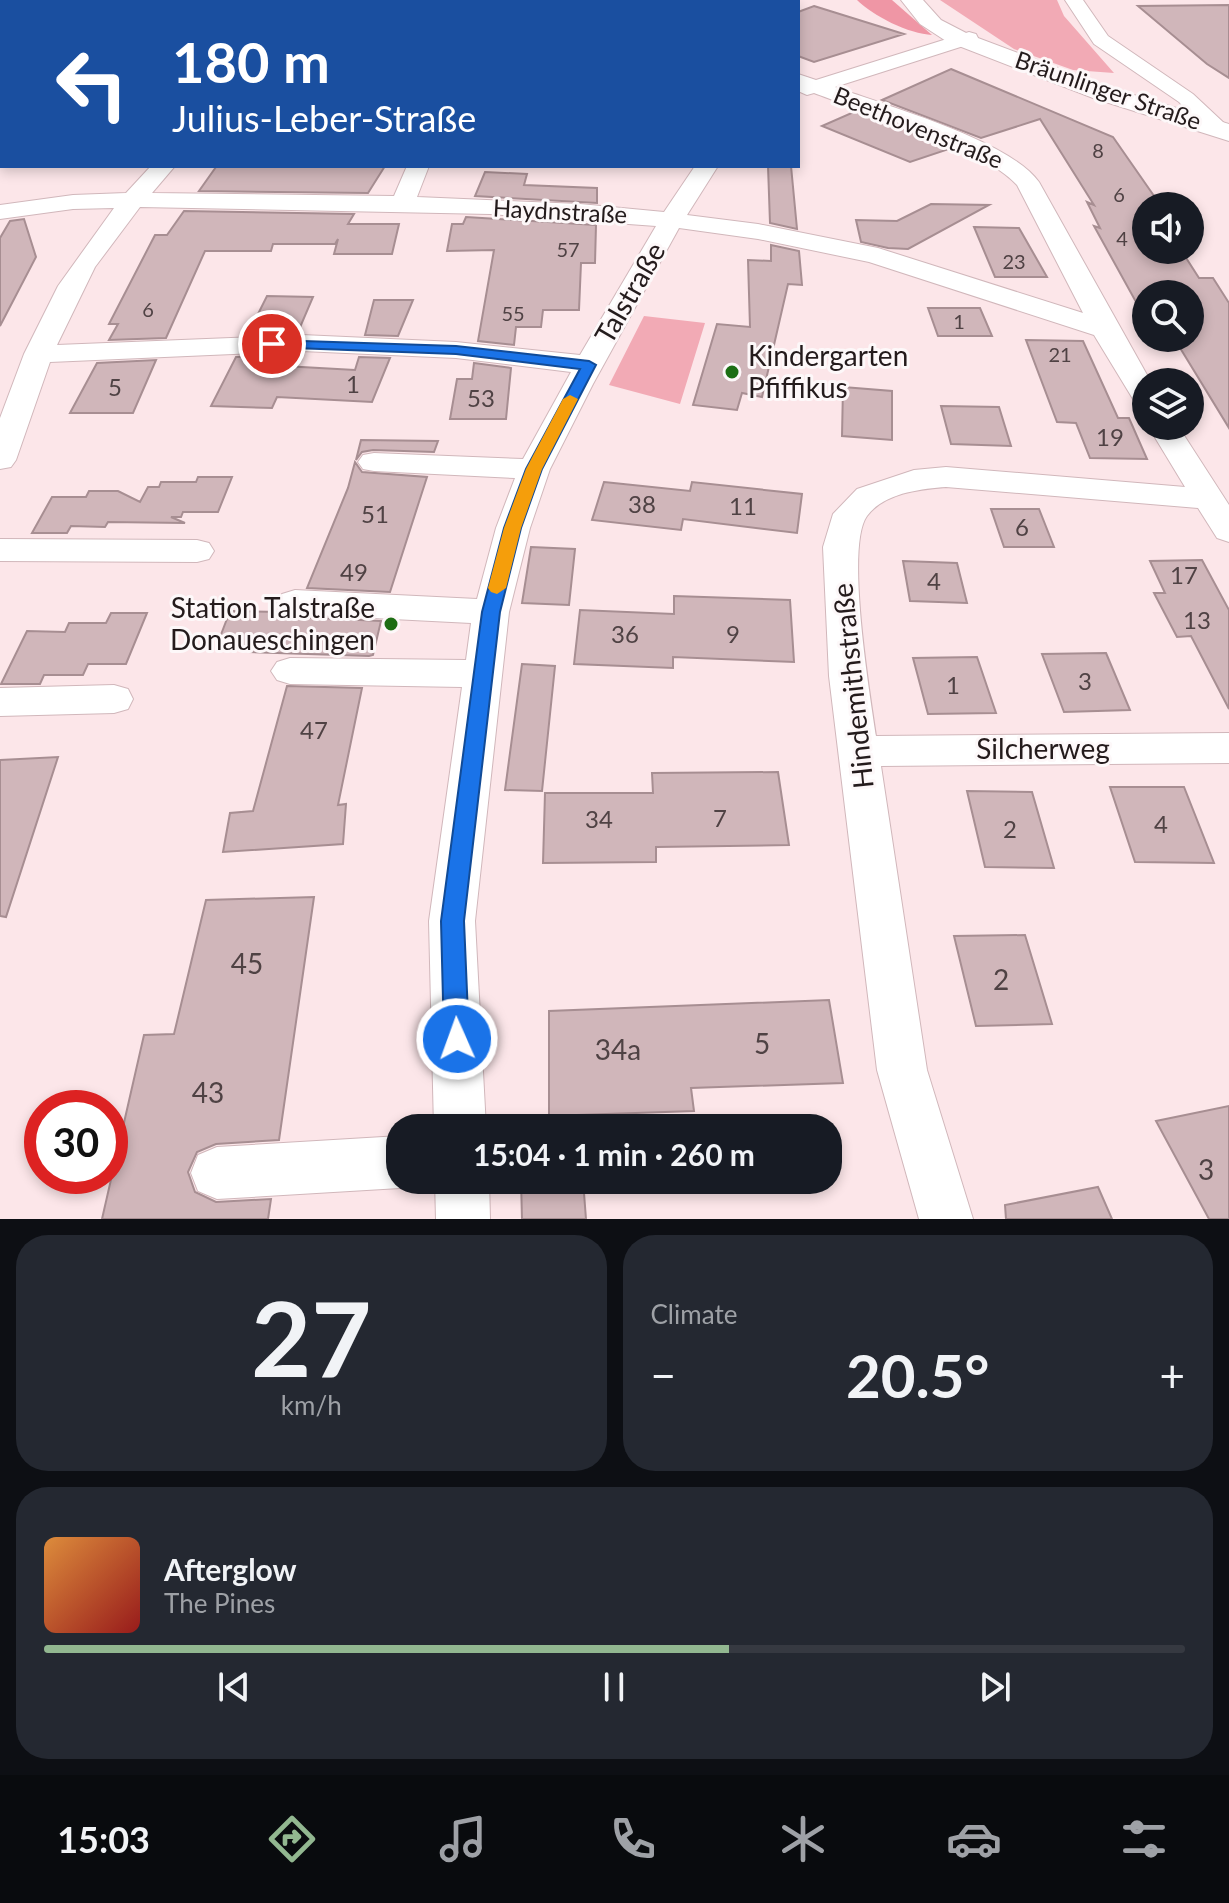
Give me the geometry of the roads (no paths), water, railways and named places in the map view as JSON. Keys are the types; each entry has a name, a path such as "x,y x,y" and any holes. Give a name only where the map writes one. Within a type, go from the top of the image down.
{"main road":[{"name":"Bräunlinger Straße","path":"913,0 922,16 940,31 1102,93 1223,131"}],"street":[{"name":"Bräunlinger Straße","path":"1074,0 1101,40 1186,98 1223,131"},
{"path":"803,86 965,39"},
{"name":"Beethovenstraße","path":"803,86 984,150 1011,165 1027,182 1132,374"},
{"path":"0,460 38,354 62,302 102,237 162,168"},
{"path":"402,206 417,168"},
{"name":"Talstraße","path":"459,1114 452,921 491,612 513,528 534,469 589,365 706,168"},
{"name":"Haydnstraße","path":"0,212 73,202 132,200 590,212 673,219 842,247 887,258 1105,329"},
{"path":"38,354 302,343 456,350 589,365"},
{"path":"1172,440 1218,515"},
{"path":"374,462 534,469"},
{"name":"Hindemithstraße","path":"946,1219 902,1070 857,751 848,676 840,547 850,514 869,496 914,480 946,477 1218,515"},
{"path":"0,550 197,551"},
{"path":"295,602 491,612"},
{"path":"290,671 482,674"},
{"path":"0,702 114,699"},
{"name":"Silcherweg","path":"857,751 1229,748"},
{"path":"217,1173 386,1163"},
{"path":"462,1194 463,1219"}],"place":[{"name":"Kindergarten Pfiffikus","path":"732,372"},
{"name":"Station Talstraße Donaueschingen","path":"391,624"}]}
